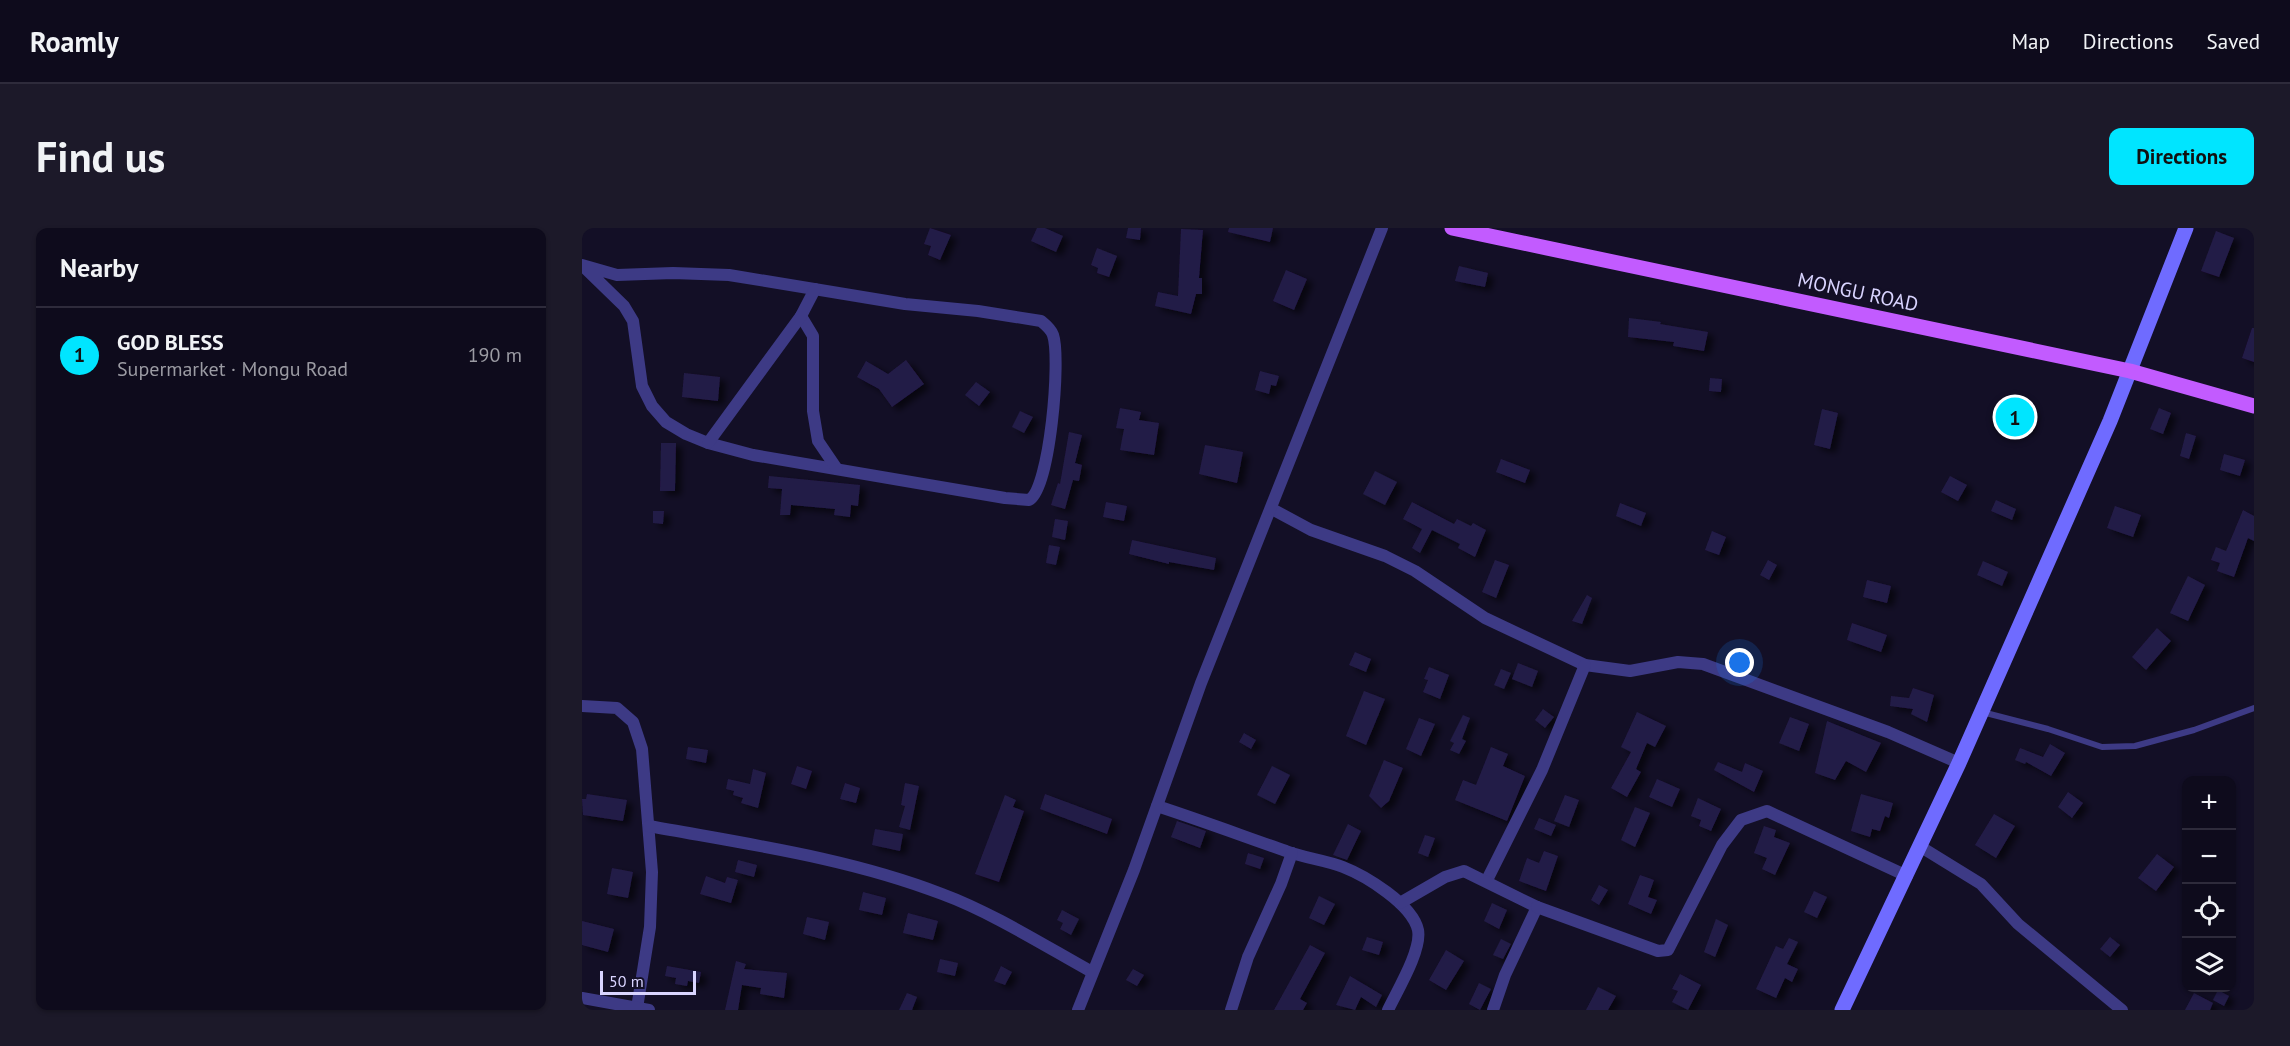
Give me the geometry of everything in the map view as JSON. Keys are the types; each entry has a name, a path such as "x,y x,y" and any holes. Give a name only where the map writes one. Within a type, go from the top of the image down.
{"main road":[{"name":"MONGU ROAD","path":"1452,228 2130,371 2254,406"},
{"path":"1842,1010 1921,847 2110,422 2186,228"}],"street":[{"path":"1078,1010 1134,870 1201,683 1382,228"},
{"path":"582,266 617,275 673,273 729,275 815,290 1041,321 1053,335 1056,363 1047,450 1042,475 1033,498 1005,498 753,455 708,443 666,422 652,406 642,386 633,321 624,306 582,266"},
{"path":"708,443 801,316 815,290"},
{"path":"801,316 813,336 815,357 813,411 818,441 837,469"},
{"path":"1272,509 1311,530 1385,556 1415,571 1485,618 1585,665 1630,671 1678,662 1703,664 1888,732 1959,763"},
{"path":"1487,880 1542,770 1585,665"},
{"path":"582,706 617,708 638,730 652,872 643,1009 586,1002"},
{"path":"1157,806 1292,854 1343,867 1371,881 1400,903 1413,916 1418,932 1414,952 1388,1010"},
{"path":"1400,903 1456,872 1464,870 1537,907 1658,951 1668,950 1731,832 1742,820 1767,811 1907,876"},
{"path":"649,826 826,861 906,881 945,894 1092,972"},
{"path":"1921,847 1981,884 2018,924 2122,1010"},
{"path":"1231,1010 1248,957 1292,854"},
{"path":"1493,1010 1505,975 1537,907"}],"lane":[{"path":"1982,711 2102,747 2135,746 2194,730 2254,708"}],"building":[{"path":"930,228 951,235 940,260 928,255 931,246 924,244"},
{"path":"1037,228 1045,228 1063,236 1056,252 1031,241"},
{"path":"1128,228 1141,228 1140,240 1126,238"},
{"path":"1229,228 1273,228 1270,242 1228,232"},
{"path":"1181,229 1203,230 1199,278 1202,278 1202,294 1196,294 1191,314 1155,306 1158,292 1178,296"},
{"path":"2216,231 2234,238 2219,277 2201,271"},
{"path":"1097,248 1117,256 1109,277 1097,273 1098,268 1091,265"},
{"path":"1459,266 1488,273 1485,287 1455,281"},
{"path":"1286,270 1307,279 1294,310 1273,301"},
{"path":"1629,318 1708,332 1704,351 1673,346 1674,342 1628,337"},
{"path":"2252,328 2254,328 2254,362 2242,358"},
{"path":"906,360 924,384 892,407 879,389 857,377 866,361 888,374"},
{"path":"1260,371 1279,376 1276,386 1271,385 1269,394 1255,390"},
{"path":"684,373 720,377 718,401 682,397"},
{"path":"1710,378 1722,379 1721,392 1709,391"},
{"path":"976,382 990,392 979,406 965,395"},
{"path":"2002,402 2032,409 2028,430 1998,423"},
{"path":"1120,408 1141,412 1139,420 1159,423 1154,455 1120,450 1124,429 1116,428"},
{"path":"2159,408 2171,413 2163,434 2150,429"},
{"path":"1822,409 1838,413 1830,449 1814,445"},
{"path":"1020,411 1033,417 1024,433 1012,427"},
{"path":"1069,432 1082,435 1075,463 1082,465 1079,481 1073,480 1065,509 1051,505 1058,483 1060,484"},
{"path":"2186,433 2196,436 2189,459 2180,456"},
{"path":"661,443 676,443 675,491 660,491"},
{"path":"1205,445 1243,452 1237,483 1199,474"},
{"path":"2224,454 2245,460 2240,476 2220,470"},
{"path":"1501,459 1530,470 1525,483 1496,472"},
{"path":"1375,471 1397,482 1385,505 1363,494"},
{"path":"769,476 860,485 858,506 851,505 850,517 834,515 835,509 791,505 790,515 780,515 782,489 768,488"},
{"path":"1950,476 1967,485 1958,501 1941,492"},
{"path":"1996,500 2016,509 2012,520 1991,511"},
{"path":"1106,502 1127,506 1124,521 1103,517"},
{"path":"1412,502 1454,524 1457,519 1471,526 1473,523 1486,530 1475,557 1458,548 1460,544 1432,530 1420,553 1412,548 1422,529 1403,519"},
{"path":"1620,503 1646,513 1641,526 1616,516"},
{"path":"2115,506 2141,515 2133,537 2107,528"},
{"path":"2243,510 2254,516 2254,541 2248,538 2234,577 2217,571 2220,563 2211,560 2216,547 2226,551"},
{"path":"653,511 664,511 663,524 653,523"},
{"path":"1055,519 1068,521 1065,540 1052,537"},
{"path":"1712,531 1726,537 1719,555 1705,550"},
{"path":"1132,540 1216,558 1214,570 1169,562 1169,564 1129,554"},
{"path":"1049,545 1060,547 1056,565 1046,563"},
{"path":"1495,560 1509,565 1496,598 1482,592"},
{"path":"1768,560 1777,565 1769,580 1760,575"},
{"path":"1983,561 2008,572 2002,586 1977,575"},
{"path":"2188,576 2205,585 2188,621 2170,613"},
{"path":"1867,580 1891,586 1887,603 1863,597"},
{"path":"1587,595 1592,598 1582,624 1572,621"},
{"path":"1852,623 1887,635 1881,652 1847,640"},
{"path":"2157,628 2171,641 2146,670 2132,657"},
{"path":"1355,652 1371,659 1366,672 1349,665"},
{"path":"1518,663 1538,671 1532,687 1512,679"},
{"path":"1429,667 1449,675 1440,699 1423,692 1428,680 1424,679"},
{"path":"1501,669 1511,673 1504,689 1494,685"},
{"path":"1913,688 1934,695 1927,722 1911,714 1913,709 1890,706 1891,696 1909,698"},
{"path":"1364,691 1385,699 1366,745 1346,736"},
{"path":"1543,709 1554,717 1545,728 1535,720"},
{"path":"1637,712 1666,726 1655,747 1647,743 1636,769 1641,772 1627,797 1611,788 1631,752 1621,747"},
{"path":"1463,715 1470,718 1462,739 1466,741 1459,754 1450,750 1454,743 1450,741"},
{"path":"1790,717 1809,724 1799,751 1779,743"},
{"path":"1419,718 1435,724 1421,756 1406,749"},
{"path":"1827,721 1881,743 1866,772 1846,761 1835,780 1815,773"},
{"path":"1244,733 1256,740 1251,749 1239,742"},
{"path":"2050,744 2065,753 2051,776 2026,762 2025,764 2015,760 2020,748 2043,757"},
{"path":"688,747 708,750 706,763 686,759"},
{"path":"1491,747 1508,754 1503,766 1525,776 1507,821 1455,800 1463,780 1476,785"},
{"path":"1384,760 1403,768 1389,801 1381,808 1369,796"},
{"path":"1718,762 1742,772 1745,763 1763,771 1754,792 1714,770"},
{"path":"797,766 812,771 806,789 791,784"},
{"path":"1272,766 1290,775 1275,804 1257,795"},
{"path":"753,769 766,773 758,808 741,803 743,798 733,795 734,791 726,789 728,779 750,784"},
{"path":"1657,779 1680,789 1672,807 1649,797"},
{"path":"845,783 860,788 856,803 840,799"},
{"path":"905,783 919,786 910,830 899,827 905,806 901,805"},
{"path":"2068,792 2083,803 2072,818 2058,807"},
{"path":"587,794 627,800 623,821 583,815 582,799 586,799"},
{"path":"1045,794 1112,819 1107,834 1040,809"},
{"path":"1861,794 1893,803 1889,818 1885,816 1880,831 1872,829 1870,837 1851,831"},
{"path":"1005,795 1016,800 1013,807 1024,811 999,882 975,874"},
{"path":"1565,795 1579,800 1569,827 1554,821"},
{"path":"1698,798 1721,809 1711,831 1699,826 1701,820 1691,816"},
{"path":"1635,807 1650,813 1635,847 1621,840"},
{"path":"1994,814 2015,826 1996,858 1975,845"},
{"path":"1539,818 1556,825 1551,836 1534,829"},
{"path":"1177,821 1206,831 1200,848 1171,837"},
{"path":"1348,824 1361,831 1347,860 1333,855"},
{"path":"1764,826 1776,830 1774,837 1790,843 1775,875 1762,869 1767,858 1754,853"},
{"path":"875,829 903,834 900,851 872,845"},
{"path":"1425,835 1435,838 1428,857 1418,853"},
{"path":"1544,851 1558,856 1546,891 1519,881 1527,858 1539,863"},
{"path":"1248,853 1264,858 1260,869 1245,864"},
{"path":"2157,854 2174,867 2156,891 2138,878"},
{"path":"738,860 757,865 754,877 735,872"},
{"path":"612,868 633,872 628,898 607,894"},
{"path":"1640,875 1654,880 1648,897 1657,900 1651,914 1628,904"},
{"path":"706,876 725,883 727,877 738,880 731,903 700,894"},
{"path":"1599,885 1608,890 1599,905 1591,900"},
{"path":"1814,891 1827,897 1817,918 1804,912"},
{"path":"863,892 886,898 882,915 859,910"},
{"path":"1319,896 1335,904 1324,925 1309,918"},
{"path":"1492,903 1507,910 1499,929 1484,921"},
{"path":"1062,910 1079,919 1071,935 1060,929 1063,923 1057,920"},
{"path":"908,913 938,921 933,940 903,933"},
{"path":"807,917 829,922 825,940 803,934"},
{"path":"1716,919 1728,925 1715,957 1704,952"},
{"path":"582,921 614,929 608,952 582,945"},
{"path":"1367,937 1383,942 1379,955 1362,950"},
{"path":"2110,937 2120,945 2110,957 2100,949"},
{"path":"1789,938 1798,942 1787,964 1798,969 1792,982 1785,978 1776,998 1756,989 1776,946 1783,949"},
{"path":"1501,939 1511,944 1503,959 1493,955"},
{"path":"1310,945 1325,953 1300,999 1307,1003 1303,1010 1274,1010"},
{"path":"1446,950 1464,961 1446,990 1429,980"},
{"path":"940,959 958,963 955,976 937,972"},
{"path":"736,961 746,964 744,969 787,973 784,998 760,994 761,988 742,985 738,1010 725,1010"},
{"path":"667,966 701,972 699,983 688,981 687,986 675,984 676,978 665,976"},
{"path":"1001,966 1012,972 1005,985 994,981"},
{"path":"1133,969 1144,975 1137,986 1126,980"},
{"path":"1680,974 1701,985 1688,1010 1672,1002 1678,991 1672,989"},
{"path":"1350,976 1382,995 1376,1007 1361,997 1355,1010 1336,1005"},
{"path":"1479,983 1491,989 1480,1010 1469,1004"},
{"path":"1598,987 1616,996 1608,1010 1586,1010"},
{"path":"2217,992 2229,996 2224,1006 2213,1000"},
{"path":"907,993 917,997 912,1010 899,1010"},
{"path":"2194,993 2213,1003 2210,1010 2185,1010"}],"place":[{"name":"GOD BLESS","path":"2015,417"}]}
